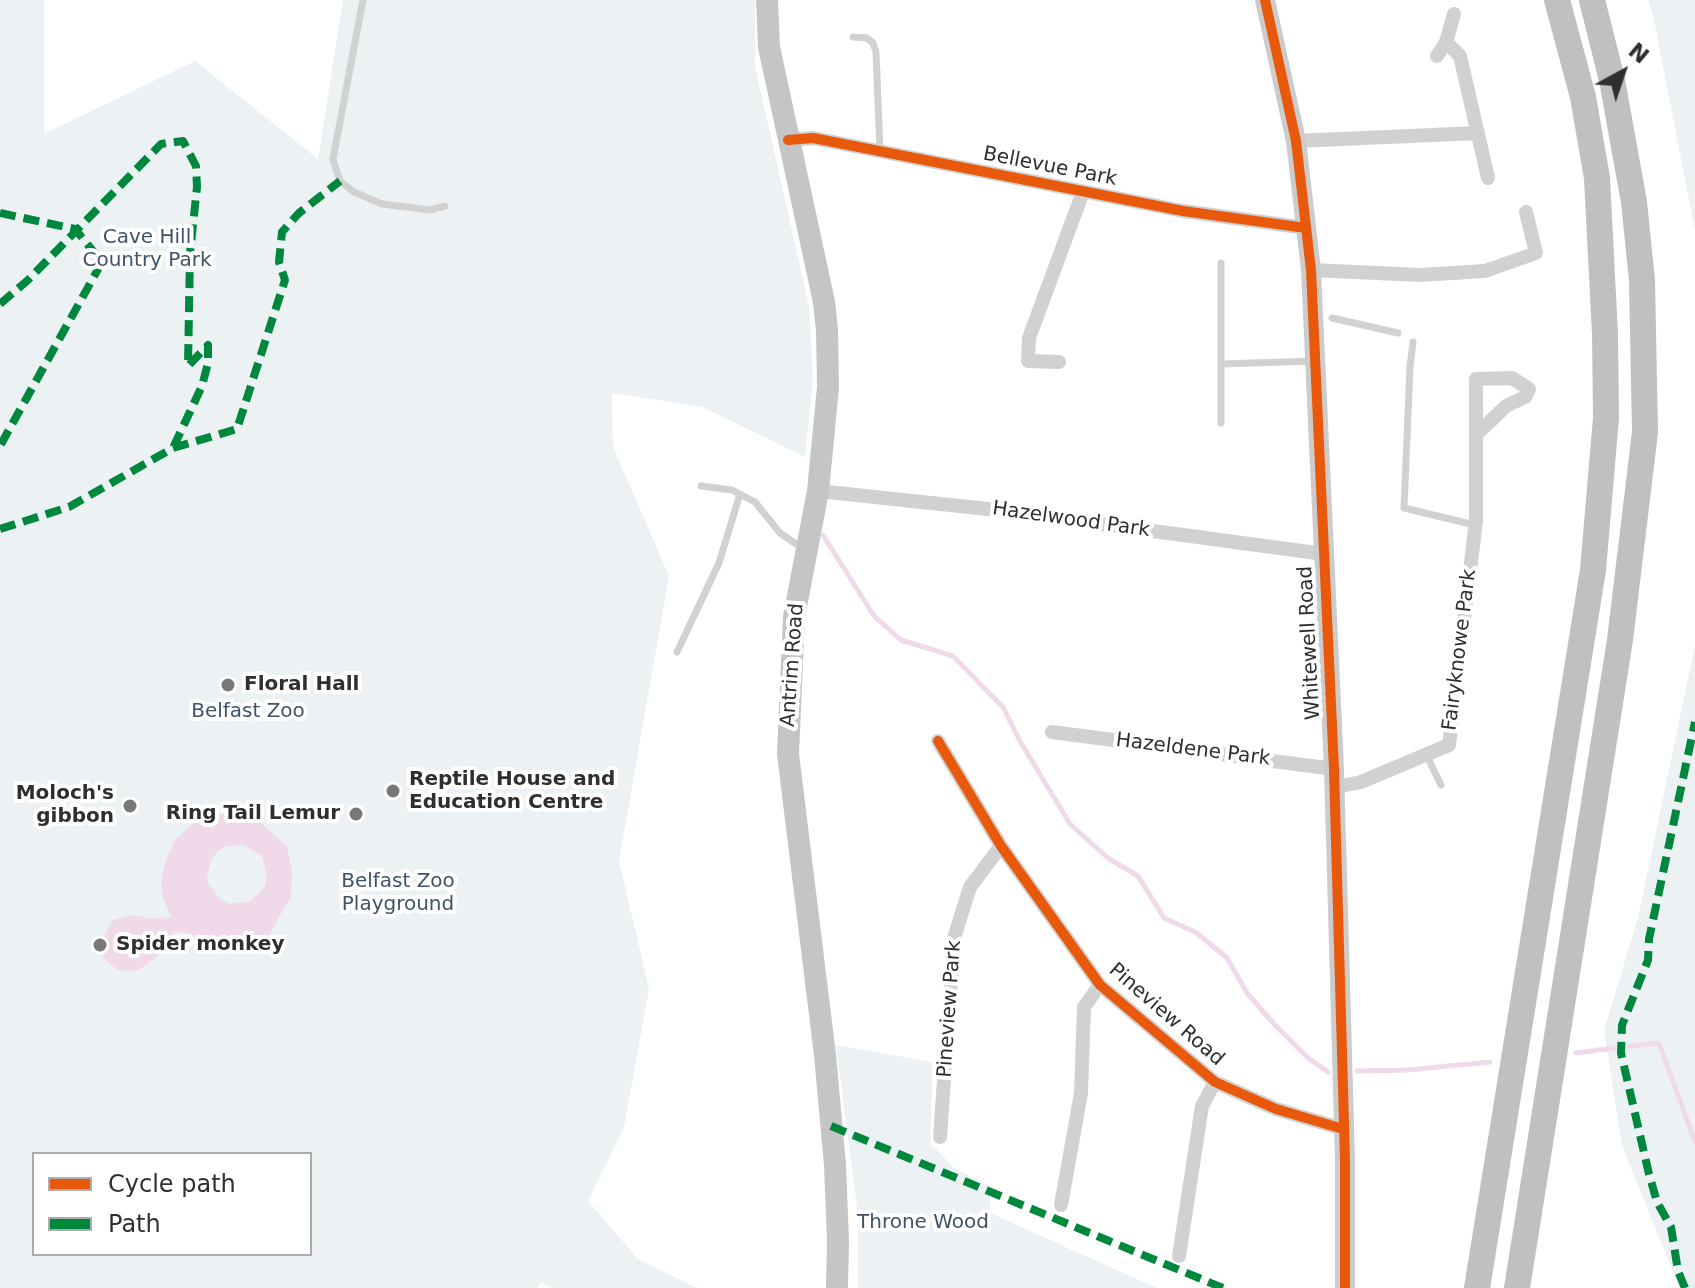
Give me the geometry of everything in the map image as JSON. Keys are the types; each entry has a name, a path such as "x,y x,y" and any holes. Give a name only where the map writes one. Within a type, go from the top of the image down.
{"highway":[{"path":"1477,1288 1593,570 1606,418 1597,178 1583,97 1557,0"},
{"path":"1517,1288 1620,640 1645,432 1642,280 1634,202 1612,80 1592,0"}],"main road":[{"name":"Antrim Road","path":"767,0 769,47 824,302 828,387 818,491 794,617 788,754 835,1165 837,1288"}],"street":[{"name":"Whitewell Road","path":"1265,0 1296,141 1311,270 1335,778 1345,1288"},
{"path":"1437,56 1446,42 1454,14"},
{"path":"1446,42 1460,56 1488,178"},
{"path":"1296,141 1478,133"},
{"name":"Bellevue Park","path":"788,140 813,138 1183,211 1306,228"},
{"path":"1059,362 1028,361 1029,338 1083,192"},
{"path":"1311,270 1421,275 1485,271 1536,253 1526,212"},
{"name":"Fairyknowe Park","path":"1335,778 1361,782 1449,745 1475,525 1476,379 1512,378 1529,389 1525,397 1506,406 1478,433"},
{"name":"Hazelwood Park","path":"818,491 997,510 1324,554"},
{"name":"Hazeldene Park","path":"1052,732 1335,778"},
{"name":"Pineview Road","path":"938,741 1001,846 1100,985 1215,1082 1276,1109 1343,1129"},
{"name":"Pineview Park","path":"940,1137 954,938 970,887 1001,846"},
{"path":"1061,1205 1081,1093 1084,1007 1100,985"},
{"path":"1179,1256 1202,1106 1215,1082"}],"lane":[{"path":"363,0 333,159 340,181 354,192 382,204 430,210 445,206"},
{"path":"853,37 867,38 876,52 880,152"},
{"path":"1221,263 1221,423"},
{"path":"1332,318 1398,333"},
{"path":"1413,342 1404,508 1475,525"},
{"path":"1223,364 1315,361"},
{"path":"701,486 732,490 755,502 780,533 807,552"},
{"path":"677,652 719,563 740,494"},
{"path":"1426,754 1441,785"}],"green space":[{"name":"Belfast Zoo","path":"0,0 44,0 44,134 195,61 318,159 343,0 755,0 755,67 809,306 813,379 805,457 703,407 612,393 613,447 669,576 619,861 649,989 624,1127 588,1201 638,1259 697,1288 552,1288 541,1282 537,1288 0,1288"},
{"path":"1648,0 1695,0 1695,231 1653,15"},
{"path":"1695,645 1695,1288 1680,1288 1622,1146 1604,1030 1638,918"},
{"name":"Throne Wood","path":"836,1045 932,1062 931,1144 954,1168 990,1186 990,1213 1157,1288 858,1288 858,1215"}],"shaded area":[{"path":"233,813 255,818 287,846 292,871 291,896 268,937 237,947 215,946 188,933 174,932 167,949 137,971 118,970 103,958 104,936 113,920 132,915 154,919 171,917 163,899 161,881 166,860 176,839 192,824 212,815","holes":["244,845 262,856 267,876 265,886 251,901 231,904 221,900 209,885 207,876 212,858 226,846"]}],"waterway":[{"path":"823,535 874,616 901,640 953,656 1003,707 1070,824 1108,858 1138,876 1164,918 1197,933 1227,958 1247,993 1275,1025 1308,1058 1328,1072"},
{"path":"1630,1046 1659,1043 1695,1142"},
{"path":"1576,1053 1614,1048"},
{"path":"1357,1071 1408,1070 1490,1062"}],"marked path":[{"path":"0,304 28,280 161,144 183,141 196,166 197,187 190,253 188,366 208,345 208,363 202,386 173,448"},
{"path":"0,529 69,507 173,448 237,429 285,280 279,262 282,232 299,213 340,181"},
{"path":"0,213 75,229 102,262 0,446"},
{"path":"1685,1288 1678,1271 1671,1227 1657,1202 1649,1174 1621,1053 1622,1025 1648,960 1649,939 1695,722"},
{"path":"831,1126 1223,1288"}],"cycle path":[{"path":"1265,0 1296,141 1311,270 1334,769 1345,1159 1345,1288"},
{"path":"788,140 813,138 1183,211 1306,228"},
{"path":"938,741 1001,846 1100,985 1215,1082 1276,1109 1343,1129"}],"place":[{"name":"Floral Hall","path":"228,685"},
{"name":"Reptile House and Education Centre","path":"393,791"},
{"name":"Moloch's gibbon","path":"130,806"},
{"name":"Ring Tail Lemur","path":"356,814"},
{"name":"Spider monkey","path":"100,945"}],"park label":[{"name":"Cave Hill Country Park","path":"147,250"},
{"name":"Belfast Zoo Playground","path":"398,894"}]}
